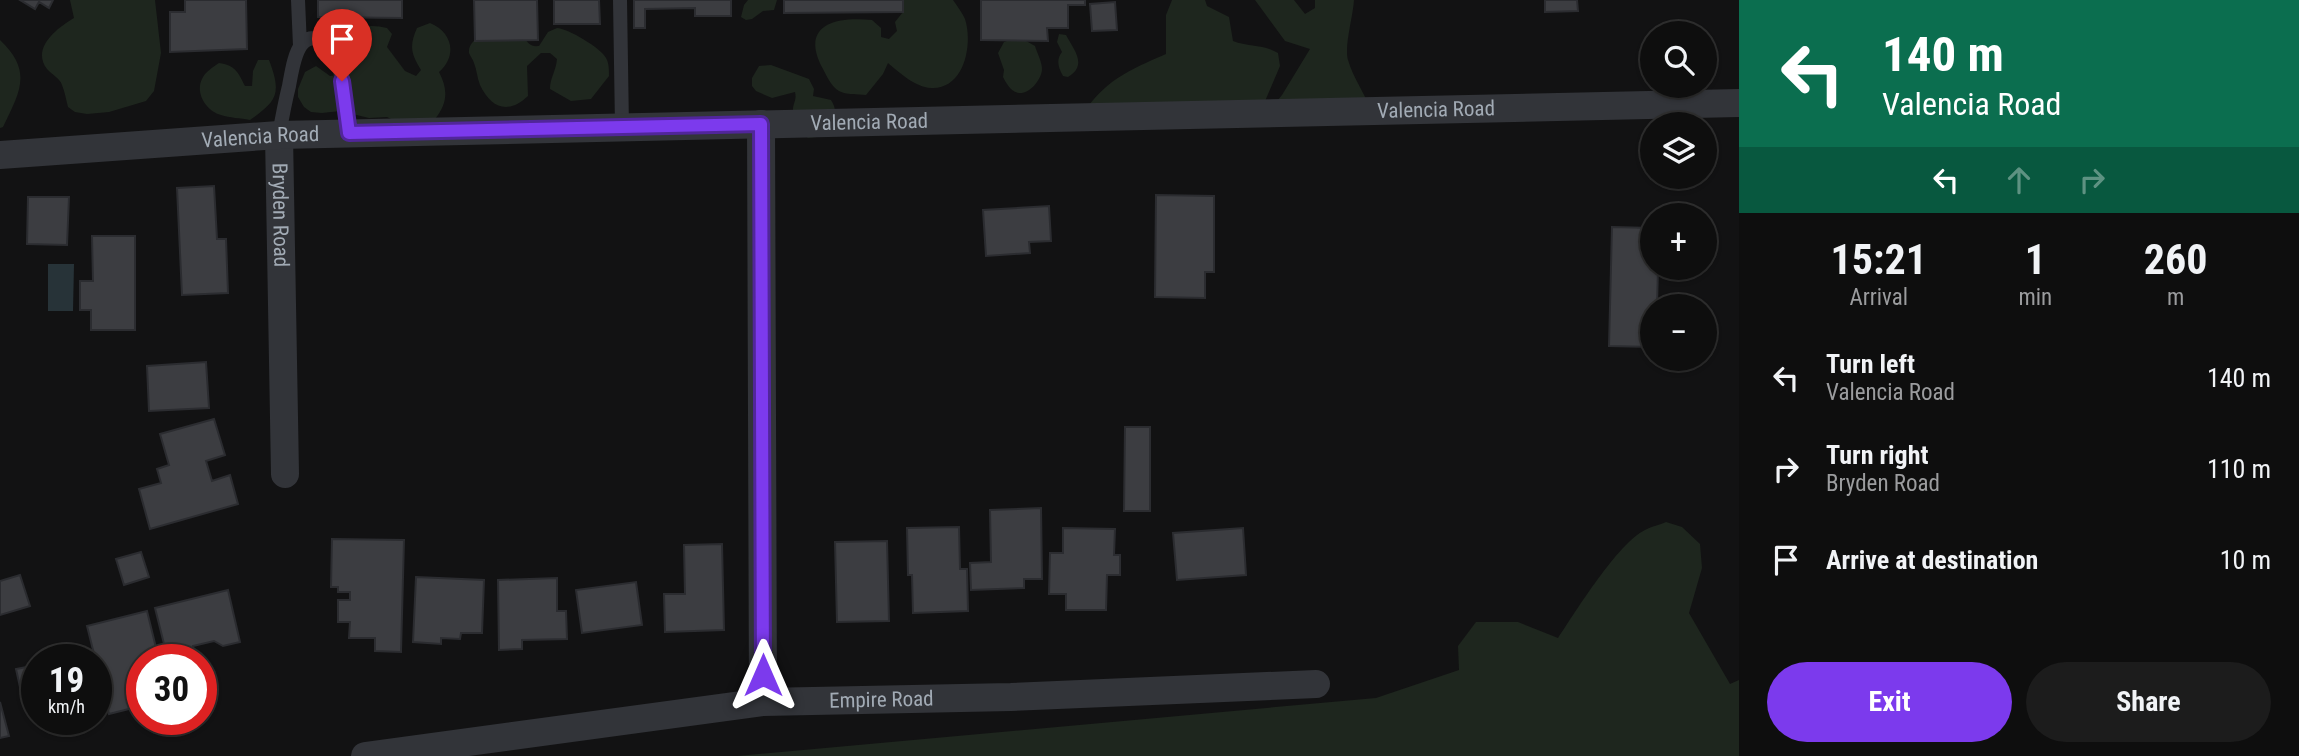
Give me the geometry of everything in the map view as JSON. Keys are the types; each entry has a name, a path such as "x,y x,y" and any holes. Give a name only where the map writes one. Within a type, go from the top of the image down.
{"street":[{"name":"Valencia Road","path":"0,155 279,135 1739,103"},
{"path":"761,124 764,702"},
{"name":"Bryden Road","path":"279,135 285,474"},
{"name":"Empire Road","path":"365,756 764,702 1011,697 1316,684"}],"lane":[{"name":"Bryden Road","path":"279,135 295,52 300,46 298,0"},
{"path":"620,0 622,127"},
{"path":"300,46 305,41 316,39 335,47 349,133"}],"shaded area":[{"path":"70,0 155,0 161,53 154,91 146,101 109,112 87,114 75,112 68,107 61,83 47,69 42,54 48,39 74,18"},
{"path":"748,0 777,0 774,10 763,11 746,20 741,17"},
{"path":"903,0 953,0 964,16 968,40 964,63 959,73 943,87 931,88 914,82 888,63 883,74 866,95 845,93 836,89 817,54 815,42 818,33 834,22 872,20 881,28 881,37 889,39 897,31 895,22 903,12"},
{"path":"1172,0 1205,0 1207,6 1229,17 1233,41 1278,53 1280,66 1260,113 1081,117 1108,85 1166,54 1166,15"},
{"path":"1255,0 1294,0 1305,14 1315,8 1315,0 1354,0 1347,54 1371,111 1267,113 1282,95 1310,49 1285,41"},
{"path":"430,23 443,32 450,44 449,58 439,72 445,96 435,119 395,121 387,117 369,118 340,111 311,112 304,107 298,97 298,89 305,72 316,66 330,76 345,74 349,58 341,42 343,33 365,26 387,28 392,34 387,47 405,71 416,76 421,70 413,54 413,40 417,28"},
{"path":"557,28 583,39 598,49 607,60 609,76 591,99 571,101 550,89 557,59 550,53 541,53 527,66 528,96 514,106 507,107 495,104 489,99 480,85 469,53 474,40 481,35 523,36 533,46 539,46 548,32"},
{"path":"1059,34 1066,35 1078,57 1077,67 1068,77 1063,76 1059,67 1058,61 1062,52 1057,42"},
{"path":"1019,37 1035,46 1042,69 1035,85 1023,93 1011,89 1004,79 998,53 1004,42"},
{"path":"0,40 17,62 20,82 14,103 3,127 0,128"},
{"path":"258,60 269,60 275,81 274,96 266,107 250,120 221,115 207,106 201,95 200,84 209,70 219,63 229,65 238,73 245,86 252,86 253,71"},
{"path":"771,65 809,79 814,89 813,96 831,100 835,114 826,136 808,138 799,129 793,115 795,92 772,98 756,91 752,86 752,78 759,66"},
{"path":"48,264 74,264 73,311 48,311"},
{"path":"1666,522 1682,527 1700,544 1702,568 1689,613 1730,684 1739,680 1739,756 737,756 1376,698 1459,670 1458,646 1476,622 1518,622 1558,638 1610,563 1634,537"}],"building":[{"path":"20,0 53,0 49,8 39,2 35,9"},
{"path":"185,0 246,0 247,49 170,52 170,12 185,12"},
{"path":"318,0 402,0 402,18 318,17"},
{"path":"474,0 537,0 538,40 475,41"},
{"path":"554,0 599,0 600,24 554,24"},
{"path":"634,0 731,0 731,16 695,16 695,8 645,9 645,28 634,28"},
{"path":"784,0 903,0 903,12 784,13"},
{"path":"981,0 1085,0 1085,5 1068,5 1068,28 1047,28 1048,41 981,40"},
{"path":"1545,0 1577,0 1578,11 1545,12"},
{"path":"1115,2 1117,30 1092,31 1090,4"},
{"path":"214,186 217,239 226,239 228,293 182,295 177,188"},
{"path":"1156,195 1214,196 1214,272 1205,272 1205,298 1155,297"},
{"path":"28,197 69,197 67,245 27,244"},
{"path":"1049,206 1051,241 1029,242 1030,253 986,256 983,210"},
{"path":"1612,227 1640,228 1640,280 1658,280 1657,294 1640,294 1640,347 1609,346"},
{"path":"92,236 135,236 135,330 91,330 91,310 80,310 80,281 93,281"},
{"path":"206,362 209,408 149,411 147,366"},
{"path":"214,419 225,455 206,461 212,481 230,475 238,504 150,529 139,489 161,483 157,469 169,465 160,434"},
{"path":"1125,427 1150,427 1150,511 1124,511"},
{"path":"1041,508 1042,579 1024,579 1024,588 971,590 970,563 991,562 990,510"},
{"path":"959,527 960,569 967,569 968,611 913,613 912,575 908,575 907,528"},
{"path":"1063,528 1115,529 1114,555 1120,555 1120,575 1107,575 1106,610 1066,610 1066,594 1049,594 1050,553 1063,553"},
{"path":"1243,528 1246,575 1177,580 1173,533"},
{"path":"332,539 404,540 401,652 375,651 375,638 349,638 350,622 338,622 338,600 350,600 350,592 338,592 338,587 331,587"},
{"path":"887,541 889,621 837,622 835,542"},
{"path":"722,544 724,630 665,632 664,594 685,594 684,545"},
{"path":"141,552 149,577 124,585 116,559"},
{"path":"20,575 30,606 0,615 0,581"},
{"path":"416,577 484,580 482,633 461,633 460,639 441,638 441,644 413,642"},
{"path":"557,578 557,611 566,611 567,639 522,640 522,649 499,650 498,580"},
{"path":"636,582 642,625 582,633 576,590"},
{"path":"228,590 240,642 223,646 214,641 201,644 164,644 155,608"},
{"path":"147,611 155,644 126,644 126,710 112,713 112,644 92,644 87,626"},
{"path":"21,668 21,692 16,669"},
{"path":"0,702 9,736 0,738"}],"route":[{"path":"342,81 349,133 761,124 763,675"}]}
